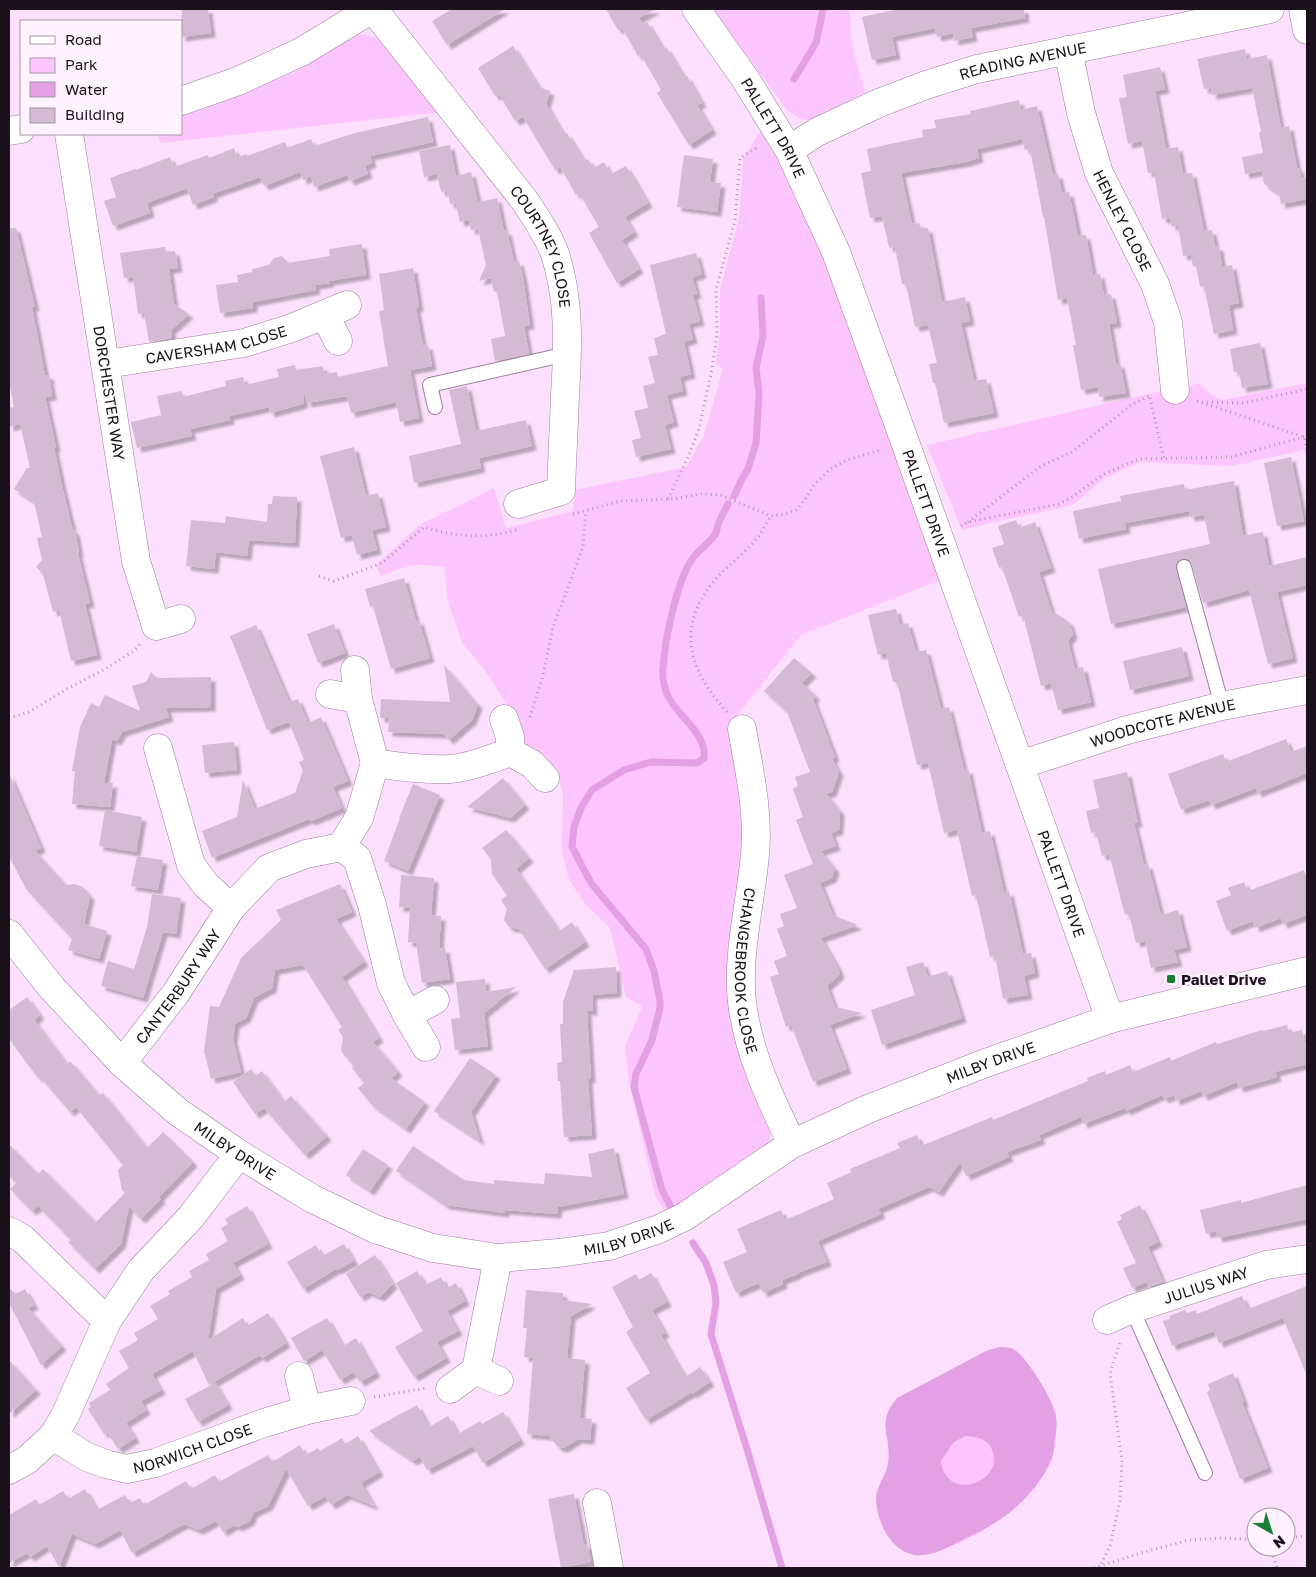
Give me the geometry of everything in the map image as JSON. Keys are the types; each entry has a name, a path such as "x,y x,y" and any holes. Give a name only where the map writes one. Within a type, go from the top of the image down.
{"street":[{"path":"182,101 238,82 301,52 372,9"},
{"name":"COURTNEY CLOSE","path":"372,9 524,201 542,227 554,253 562,280 567,318 567,354 561,491 522,516"},
{"name":"PALLETT DRIVE","path":"696,9 746,80 784,142 836,252 906,442 1110,1019"},
{"name":"READING AVENUE","path":"784,142 817,132 879,103 926,85 977,69 1270,9"},
{"path":"1302,9 1307,30"},
{"name":"HENLEY CLOSE","path":"1068,50 1081,113 1098,173 1155,284 1168,322 1174,396"},
{"name":"DORCHESTER WAY","path":"68,135 136,561 168,623"},
{"name":"CAVERSHAM CLOSE","path":"106,364 244,344 292,328 336,310 338,340"},
{"path":"354,670 358,699 375,763 359,818 341,847 356,858 372,906 392,983 407,1015 426,1047"},
{"name":"WOODCOTE AVENUE","path":"1020,765 1127,730 1222,706 1307,690"},
{"path":"330,694 358,699"},
{"path":"510,752 510,737 517,718"},
{"name":"CHANGEBROOK CLOSE","path":"742,729 756,827 756,853 741,973 742,1007 749,1042 763,1083 792,1144"},
{"path":"158,748 192,864 206,885 231,908"},
{"path":"375,763 399,767 450,769 482,762 510,752 532,764 545,778"},
{"name":"CANTERBURY WAY","path":"122,1063 176,993 231,908 269,868 306,854 341,847"},
{"name":"MILBY DRIVE","path":"9,934 52,988 122,1063 178,1112 239,1154 311,1198 375,1228 434,1248 498,1258 559,1253 609,1246 659,1229 684,1217 792,1144 868,1110 983,1064 1110,1019 1307,971"},
{"path":"407,1015 435,1000"},
{"path":"9,1470 27,1460 53,1436 65,1416 107,1321 140,1270 191,1217 239,1154"},
{"path":"9,1231 23,1239 107,1321"},
{"path":"471,1380 498,1258"},
{"name":"JULIUS WAY","path":"1107,1320 1132,1309 1266,1265 1307,1259"},
{"path":"299,1376 307,1410"},
{"name":"NORWICH CLOSE","path":"53,1436 87,1457 128,1469 155,1463 264,1422 307,1410 351,1401"},
{"path":"597,1503 609,1568"}],"lane":[{"path":"435,407 430,385 567,354"},
{"path":"1184,567 1222,706"},
{"path":"1132,1309 1205,1473"}],"path":[{"path":"668,499 696,438 711,374 717,335 716,289 735,221 740,158 784,142"},
{"path":"968,522 1041,466 1072,452 1131,405 1174,396 1244,403 1307,389"},
{"path":"1174,396 1306,437"},
{"path":"1164,458 1174,396"},
{"path":"1306,437 1307,450"},
{"path":"938,535 968,522 1059,504 1104,474 1139,459 1231,458 1306,437"},
{"path":"571,514 621,501 668,499 701,494 720,495 771,516 786,514 796,510 805,500 814,484 830,469 847,460 906,442"},
{"path":"517,718 544,675 554,627 583,547 586,511"},
{"path":"319,576 334,581 382,563 424,527 442,533 480,536 506,533 522,516"},
{"path":"742,729 712,696 698,671 690,646 694,617 703,596 714,581 759,535 771,516"},
{"path":"9,718 29,712 120,660 168,623"},
{"path":"1100,1567 1110,1546 1120,1501 1122,1460 1110,1373 1132,1309"},
{"path":"351,1401 471,1380"},
{"path":"1094,1568 1190,1540 1222,1538 1246,1539"}],"green space":[{"path":"712,9 850,9 852,40 865,92 819,119 803,120 788,111"},
{"path":"356,33 383,39 441,112 160,143 158,135 182,135 182,115 295,72"},
{"path":"762,128 791,181 838,280 940,580 801,635 731,723 748,815 740,909 770,1139 765,1152 668,1212 655,1195 629,1081 625,1046 642,1007 626,997 610,928 586,905 569,880 562,851 563,796 559,779 544,768 520,740 512,712 484,669 462,643 448,602 444,567 412,566 381,576 376,565 421,524 494,488 506,528 573,511 575,490 686,467 704,435 723,369 716,363 720,331 720,289 739,219 743,159"},
{"path":"1307,383 1307,463 1304,450 1231,466 1141,462 1105,478 1074,504 962,530 927,445 1148,394 1200,384 1211,395 1223,400"},
{"path":"966,1436 978,1438 987,1443 992,1450 994,1461 991,1471 984,1478 974,1483 963,1485 953,1482 945,1474 941,1461 954,1442"}],"water":[{"path":"999,1347 1015,1350 1028,1364 1039,1381 1049,1398 1056,1416 1057,1423 1052,1459 1036,1486 1016,1507 1004,1516 980,1532 952,1546 935,1553 914,1555 896,1546 889,1538 879,1518 877,1508 876,1494 888,1463 887,1415 897,1398 986,1351","holes":["966,1436 982,1439 988,1443 992,1450 994,1461 991,1471 984,1478 974,1483 963,1485 953,1482 945,1474 941,1461 954,1442"]}],"building":[{"path":"182,9 208,9 211,33 182,37"},
{"path":"452,9 505,9 447,45 432,21"},
{"path":"606,9 656,9 639,18 643,24 647,22 663,49 666,47 684,77 687,76 702,103 697,105 712,130 689,145 657,93 661,90 641,55 638,56 622,28 618,30"},
{"path":"899,9 1024,9 1025,18 971,28 973,37 954,41 953,33 937,37 935,28 892,37 896,55 872,60 862,17"},
{"path":"513,46 539,87 550,91 546,104 564,135 567,133 584,161 588,159 593,168 604,162 611,174 626,166 648,203 625,217 634,232 622,240 639,269 617,283 589,233 599,227 579,193 576,195 560,167 555,170 523,117 515,121 499,94 495,96 478,68"},
{"path":"1245,49 1247,59 1267,55 1281,128 1289,126 1297,168 1299,168 1301,178 1307,177 1307,199 1281,204 1279,194 1264,184 1262,171 1245,174 1242,157 1263,153 1259,132 1261,132 1252,88 1212,95 1211,88 1204,89 1197,59"},
{"path":"1160,67 1165,89 1155,91 1166,149 1178,147 1183,174 1192,173 1204,231 1212,230 1215,247 1219,246 1222,267 1232,265 1239,303 1229,305 1233,330 1214,334 1204,286 1200,287 1196,266 1193,267 1191,255 1183,256 1178,225 1172,227 1170,218 1162,219 1154,172 1148,173 1142,141 1128,144 1119,98 1127,97 1123,75"},
{"path":"1019,100 1021,110 1037,106 1053,175 1058,174 1062,193 1069,192 1078,236 1086,235 1093,275 1100,274 1104,295 1111,294 1117,323 1109,324 1116,364 1120,363 1126,393 1099,397 1098,387 1081,390 1073,345 1076,345 1067,298 1058,300 1030,149 1025,150 1022,139 977,149 979,158 966,162 901,173 912,224 919,223 921,229 928,228 942,302 965,297 970,321 961,323 974,381 986,379 994,413 944,423 929,364 937,363 928,325 915,327 906,284 902,284 895,247 889,248 882,216 870,218 861,173 871,171 867,149 923,137 922,130 936,128 934,120 971,114 970,111"},
{"path":"428,117 433,142 370,156 372,163 365,166 368,174 350,181 347,175 314,187 311,176 303,180 300,172 264,186 260,177 212,194 214,197 193,205 187,188 147,203 150,213 113,226 104,201 116,197 110,178 170,157 174,167 208,155 209,158 234,148 237,157 247,154 247,156 285,142 287,148 311,139 314,146 355,133"},
{"path":"450,145 456,176 471,172 478,202 497,198 504,231 507,230 514,262 519,261 523,278 530,325 524,326 529,354 495,361 491,339 505,336 497,291 494,292 491,278 479,281 486,265 478,229 471,230 469,220 460,222 456,203 450,204 447,191 441,192 437,174 424,177 419,151"},
{"path":"684,155 713,159 710,182 721,183 717,212 677,207"},
{"path":"9,228 16,228 35,307 32,307 45,375 49,375 52,396 45,397 56,447 54,448 73,531 75,530 78,554 90,603 85,604 97,655 71,661 59,610 53,612 43,574 36,567 42,560 37,538 42,537 34,502 14,489 27,468 30,468 20,424 9,427 9,408 14,407 9,382"},
{"path":"362,244 366,275 329,281 329,283 315,285 316,290 253,302 253,308 220,313 216,285 238,282 237,275 252,272 252,269 269,265 274,258 282,256 288,263 330,256 329,249"},
{"path":"165,247 166,252 175,251 178,268 169,269 174,304 189,314 171,330 172,338 149,342 144,313 138,314 133,277 124,278 120,253"},
{"path":"696,253 702,274 692,277 697,294 693,295 700,321 689,324 693,339 684,342 691,374 680,377 683,391 667,395 674,422 665,425 671,449 636,457 632,440 641,438 634,411 648,408 643,386 655,383 648,357 658,355 654,338 666,334 650,265"},
{"path":"413,268 419,307 416,308 423,346 428,345 432,366 410,370 419,418 400,422 396,402 351,413 347,396 307,403 304,392 303,404 270,413 269,407 229,416 230,420 190,429 192,436 137,448 131,422 161,415 157,396 182,391 183,397 226,386 225,381 243,377 245,385 279,377 277,369 295,365 296,370 323,366 324,374 337,372 338,377 388,366 379,311 384,310 379,274"},
{"path":"1260,343 1268,384 1242,388 1239,371 1234,372 1230,349"},
{"path":"467,386 476,431 526,420 532,446 479,458 481,468 414,483 409,456 461,444 449,390"},
{"path":"354,447 366,496 378,493 386,527 372,530 377,550 357,555 352,535 341,538 320,456"},
{"path":"1291,457 1304,521 1277,526 1264,463"},
{"path":"1234,481 1243,536 1263,532 1269,566 1307,557 1307,585 1277,592 1293,658 1268,664 1249,590 1203,603 1192,565 1190,560 1186,558 1178,561 1175,565 1186,607 1111,624 1098,569 1210,544 1204,515 1190,517 1189,511 1125,523 1126,529 1079,539 1073,511 1121,501 1120,496 1184,484 1185,490"},
{"path":"273,496 297,497 295,543 249,540 247,556 216,552 214,569 186,566 191,520 225,523 226,516 267,522 268,504 272,504"},
{"path":"1016,520 1019,528 1035,522 1051,568 1039,572 1052,613 1054,612 1069,622 1073,634 1068,641 1075,669 1083,667 1091,702 1058,710 1051,683 1041,686 1023,615 1019,617 1002,567 999,568 992,548 1004,544 998,526"},
{"path":"404,578 416,621 419,620 430,658 391,669 373,606 370,607 365,589"},
{"path":"896,609 900,625 908,623 916,652 926,650 941,709 949,707 964,770 968,769 982,833 990,831 1004,893 1009,891 1023,954 1031,953 1035,973 1024,976 1028,995 1003,999 995,956 990,957 976,895 972,896 957,830 944,833 928,763 917,765 897,682 893,682 886,653 878,655 868,615"},
{"path":"334,624 345,653 318,663 307,634"},
{"path":"256,625 289,702 298,699 308,723 321,717 348,781 333,787 342,808 311,821 309,819 212,858 202,831 237,817 243,780 255,809 295,793 303,771 299,762 304,760 289,722 267,730 230,636"},
{"path":"1182,647 1189,676 1130,690 1123,661"},
{"path":"794,658 812,673 802,683 816,696 813,699 835,757 832,759 839,772 832,792 826,794 840,811 839,830 831,833 836,846 821,851 835,869 832,878 820,883 833,915 858,925 821,938 840,974 827,986 835,1007 862,1013 830,1025 847,1069 813,1082 791,1025 786,1027 770,977 779,974 774,961 787,956 777,929 784,926 780,914 797,908 784,875 813,864 796,820 803,817 793,789 798,786 795,777 810,772 787,712 764,691"},
{"path":"444,665 478,705 472,720 449,740 444,734 388,732 389,718 380,718 381,699 450,702"},
{"path":"151,672 157,678 211,677 211,707 166,708 169,717 122,732 117,741 112,739 104,783 113,783 110,807 72,804 75,771 72,771 80,727 91,703 99,707 105,695 140,711 132,686 146,682"},
{"path":"1286,739 1291,752 1307,746 1307,773 1257,793 1256,788 1211,805 1209,800 1181,810 1168,774 1223,754 1226,762"},
{"path":"234,742 237,770 205,773 202,745"},
{"path":"1127,772 1138,823 1134,823 1144,865 1148,864 1161,915 1178,910 1187,947 1174,950 1178,962 1151,968 1145,941 1136,943 1129,914 1125,915 1109,854 1102,856 1096,832 1091,833 1086,811 1099,808 1093,780"},
{"path":"9,773 41,848 35,851 66,885 75,884 83,887 90,896 84,924 107,931 99,959 68,950 72,939 26,889 9,856"},
{"path":"503,778 525,805 510,818 467,807"},
{"path":"413,784 440,795 408,871 384,861"},
{"path":"105,810 142,817 136,852 99,846"},
{"path":"506,830 529,858 516,869 559,931 572,922 585,942 545,969 519,929 509,927 504,920 507,909 501,900 507,895 492,874 491,859 482,848"},
{"path":"137,856 163,860 158,890 131,886"},
{"path":"1304,870 1307,880 1307,915 1283,924 1281,918 1255,928 1253,921 1227,931 1216,901 1231,895 1228,888 1244,882 1248,891"},
{"path":"401,875 434,878 431,915 441,916 439,949 445,948 450,979 422,983 416,943 408,942 410,908 399,907"},
{"path":"340,884 352,912 336,919 364,962 342,977 379,1038 373,1042 398,1072 391,1078 425,1102 406,1129 372,1105 358,1088 364,1083 341,1051 343,1037 338,1030 342,1027 303,965 275,970 272,988 254,998 246,1018 235,1024 233,1039 241,1072 211,1079 204,1051 210,1006 219,1007 241,958 281,920 276,910"},
{"path":"152,894 181,898 176,934 163,932 143,998 101,986 108,961 134,969 147,927"},
{"path":"923,962 928,977 947,971 962,1018 882,1045 871,1010 915,995 906,967"},
{"path":"616,967 617,993 592,995 593,1011 587,1011 591,1079 588,1079 592,1135 564,1137 557,1063 562,1062 560,1024 563,1024 563,1002 574,970"},
{"path":"485,979 486,992 516,987 484,1013 488,1046 455,1050 451,1019 460,1018 456,982"},
{"path":"27,997 40,1015 34,1020 67,1064 70,1061 99,1095 103,1093 147,1148 163,1132 193,1162 159,1197 161,1199 141,1219 129,1207 121,1244 95,1269 68,1242 71,1240 38,1206 32,1211 10,1189 16,1183 9,1176 9,1144 38,1174 43,1169 96,1222 125,1193 122,1190 118,1170 123,1165 76,1107 70,1112 40,1077 38,1078 9,1039 9,1010"},
{"path":"1287,1025 1289,1033 1302,1030 1307,1050 1307,1064 1275,1072 1277,1077 1239,1088 1237,1082 1203,1096 1201,1091 1176,1101 1174,1095 1164,1099 1162,1095 1126,1111 1125,1108 1083,1124 1081,1117 1039,1135 1041,1140 1007,1152 1009,1157 966,1176 960,1162 939,1192 929,1187 878,1209 881,1214 818,1241 827,1262 782,1280 783,1284 763,1293 759,1283 736,1293 723,1262 747,1252 737,1229 781,1210 785,1220 834,1199 827,1183 851,1172 850,1169 900,1148 897,1143 917,1135 921,1146 992,1117 993,1120 1088,1081 1087,1078 1105,1071 1106,1075 1130,1065 1133,1072 1170,1057 1171,1061 1216,1042 1217,1044 1262,1030"},
{"path":"470,1058 496,1075 471,1112 480,1141 434,1111"},
{"path":"251,1069 256,1076 262,1071 284,1102 291,1096 327,1136 305,1155 264,1108 255,1114 233,1082"},
{"path":"413,1146 464,1180 494,1184 494,1180 544,1184 545,1173 592,1177 588,1154 614,1148 624,1194 558,1207 557,1214 505,1210 505,1213 446,1205 396,1171"},
{"path":"363,1149 388,1165 370,1191 346,1175"},
{"path":"1307,1185 1307,1219 1218,1238 1216,1231 1206,1234 1200,1210 1241,1200 1241,1203"},
{"path":"1140,1205 1158,1242 1148,1247 1163,1282 1149,1287 1146,1282 1132,1288 1123,1268 1136,1263 1117,1222 1122,1219 1120,1215"},
{"path":"247,1206 268,1244 233,1263 240,1275 216,1289 208,1340 243,1318 247,1326 268,1313 286,1343 262,1358 260,1355 209,1385 193,1351 152,1374 161,1390 141,1401 146,1410 126,1423 135,1438 118,1449 107,1432 104,1434 88,1409 91,1407 89,1403 110,1390 106,1384 129,1368 119,1351 138,1340 134,1333 158,1319 150,1306 170,1294 168,1291 192,1277 189,1271 209,1260 206,1254 228,1241 221,1228 228,1224 225,1219"},
{"path":"344,1244 354,1261 336,1269 303,1289 287,1262 316,1245 322,1256"},
{"path":"375,1255 393,1284 380,1297 368,1292 360,1297 346,1274"},
{"path":"417,1271 425,1285 441,1277 447,1288 456,1283 465,1301 447,1311 458,1331 437,1342 446,1358 414,1377 395,1347 423,1331 396,1283"},
{"path":"651,1273 667,1302 652,1310 665,1333 661,1335 685,1377 700,1367 710,1382 646,1420 626,1388 650,1373 626,1332 633,1327 612,1287 636,1274 639,1280"},
{"path":"1307,1286 1307,1376 1283,1318 1219,1343 1214,1331 1172,1346 1163,1321 1170,1319 1169,1316 1185,1310 1187,1313 1196,1310 1197,1314 1242,1296 1248,1309"},
{"path":"9,1287 15,1294 25,1289 34,1305 28,1308 62,1346 41,1365 9,1303"},
{"path":"526,1290 563,1293 563,1300 592,1304 571,1316 567,1358 585,1360 580,1418 592,1419 590,1440 578,1439 564,1448 558,1447 549,1436 527,1434 533,1358 524,1357 527,1328 523,1328"},
{"path":"327,1318 343,1346 356,1338 376,1373 360,1382 354,1372 340,1380 322,1350 304,1361 291,1338"},
{"path":"9,1360 36,1390 9,1414"},
{"path":"1233,1373 1244,1402 1242,1402 1268,1468 1240,1479 1207,1392 1210,1390 1208,1384"},
{"path":"215,1383 228,1405 198,1422 185,1399"},
{"path":"417,1405 429,1427 448,1416 458,1434 480,1421 482,1424 503,1412 520,1440 483,1463 473,1446 427,1470 420,1457 429,1451 413,1461 369,1431"},
{"path":"358,1436 379,1472 361,1483 374,1506 347,1495 331,1505 325,1496 308,1506 286,1469 268,1506 253,1513 250,1521 238,1527 234,1525 223,1532 216,1521 199,1530 184,1524 132,1553 120,1530 95,1544 72,1534 59,1567 47,1546 30,1557 27,1553 9,1563 9,1515 36,1499 39,1505 63,1491 68,1499 85,1489 97,1510 125,1495 130,1503 140,1498 144,1505 186,1481 191,1489 215,1475 219,1482 268,1455 272,1462 300,1445 306,1455 318,1448 320,1451 342,1438 345,1444"},
{"path":"574,1494 584,1545 587,1544 591,1562 561,1568 548,1499"}],"waterway":[{"path":"794,79 816,43 823,9"},
{"path":"734,496 748,469 756,443 759,393 756,368 763,336 761,298"},
{"path":"672,1209 662,1190 634,1087 636,1074 652,1040 660,1008 654,971 646,949 591,883 572,847 574,827 581,808 592,790 624,770 651,762 697,763 704,758 701,740 671,702 667,694 663,668 669,628 681,583 694,557 716,533 728,504"},
{"path":"693,1243 706,1263 714,1285 716,1303 711,1334 782,1568"}],"place":[{"name":"Pallet Drive","path":"1171,979"}]}
